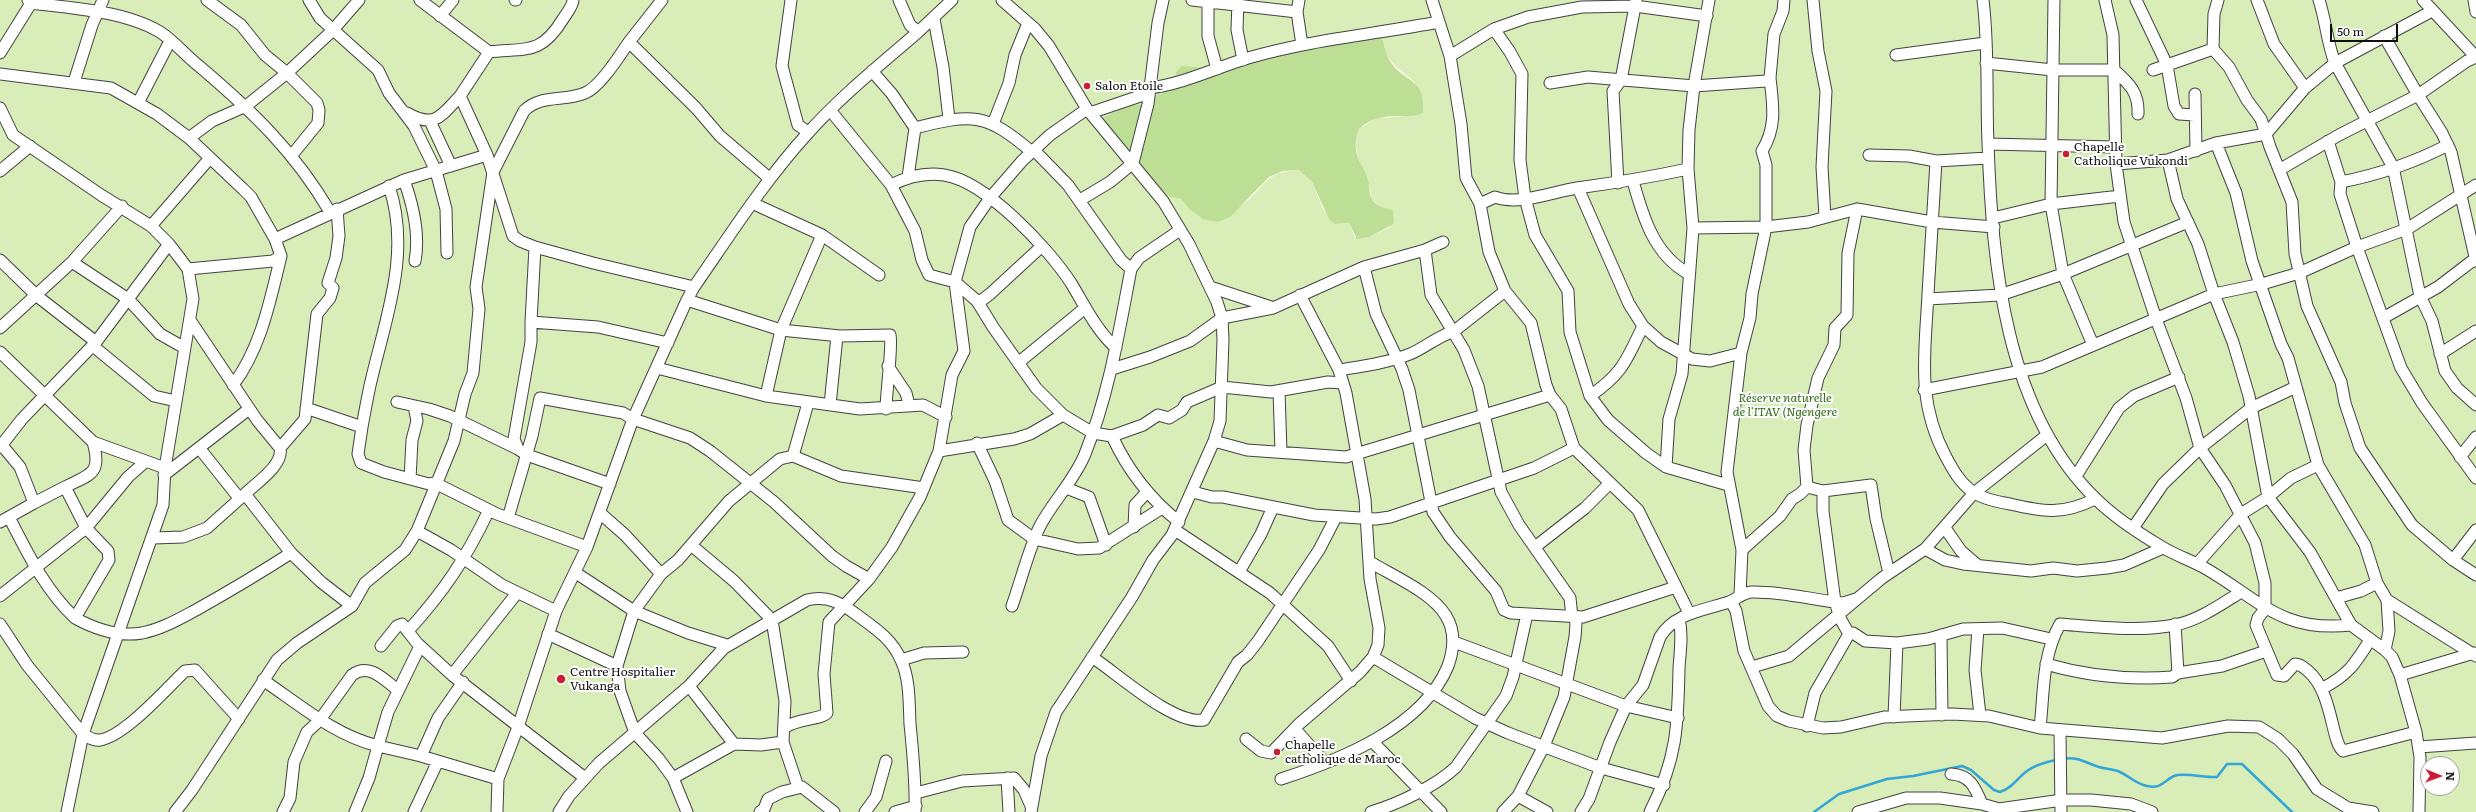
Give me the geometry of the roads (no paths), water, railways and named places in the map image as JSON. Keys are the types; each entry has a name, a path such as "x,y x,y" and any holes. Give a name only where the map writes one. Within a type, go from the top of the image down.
{"street":[{"path":"74,82 92,25 99,13 103,0"},
{"path":"207,0 241,25 265,55 287,73 317,103 319,110 318,123 292,155"},
{"path":"309,0 320,18 378,70 389,93 414,126 436,171 446,209 447,253"},
{"path":"189,138 212,121 246,106 287,73 333,29 358,0"},
{"path":"420,0 488,52 527,49 542,45 553,36 576,1"},
{"path":"440,16 453,0"},
{"path":"176,811 239,719 277,660 297,643 352,606 365,582 406,550 417,531 435,483 454,441 476,357 480,309 476,287 493,172 524,111 530,104 540,100 572,98 587,92 598,83 662,0"},
{"path":"791,0 782,66 798,125 808,132"},
{"path":"899,0 910,25 918,32"},
{"path":"497,812 498,779 518,727 556,611 576,573 587,547 633,419 694,287 769,178 808,132 872,71 934,19 952,0"},
{"path":"1002,0 1028,23 1062,65 1089,111 1133,163 1162,201 1180,230 1210,286 1222,318 1222,388 1220,421 1214,441 1177,526 1056,712 1040,756 1031,809"},
{"path":"1080,200 1116,178 1133,163 1149,91 1158,23 1163,0"},
{"path":"1192,0 1238,3 1297,12"},
{"path":"1299,0 1297,12 1302,45"},
{"path":"1432,0 1450,56 1461,124 1466,178 1480,204 1489,252 1505,291 1531,323 1550,395 1561,409 1574,448 1609,484 1630,500 1644,518 1689,613"},
{"path":"1666,467 1669,418 1681,381 1684,356 1693,228 1688,169 1694,86 1707,16 1708,0"},
{"path":"1784,0 1783,11 1774,34 1770,78 1774,115 1769,139 1762,151 1766,166 1766,227 1752,294 1750,318 1741,352 1727,472 1728,485 1742,550 1736,610 1744,651 1768,706 1777,716 1807,726 1841,726 1894,717 1980,715 2060,731 2162,738 2228,726 2258,727 2278,739 2293,754 2317,789 2348,808 2373,812"},
{"path":"1813,0 1818,51 1826,92 1822,167 1825,217"},
{"path":"1982,0 1986,63 1988,158 2000,295 2031,404 2047,435 2076,476 2095,499 2133,528 2163,548 2197,564 2277,616 2328,628 2351,625"},
{"path":"2054,0 2051,204 2063,274 2093,344"},
{"path":"2105,0 2113,35 2115,147 2124,222 2156,319 2179,377 2200,448 2241,514 2255,543 2262,567 2265,608 2258,618 2256,625 2266,651 2277,675 2284,676 2290,667 2295,664 2300,664 2313,675 2323,688 2334,723 2336,741 2343,751 2416,732"},
{"path":"2136,0 2167,65 2174,106 2179,114 2195,115"},
{"path":"2218,0 2214,14 2213,49 2229,67 2247,100 2256,110 2292,202 2295,254 2307,306 2341,382 2345,403 2360,448 2412,525 2453,560 2476,575"},
{"path":"2257,0 2274,44 2305,88"},
{"path":"2319,0 2327,23 2328,46 2335,63 2393,167 2420,296 2432,321 2445,371 2457,388 2476,405"},
{"path":"2279,170 2328,141 2418,95 2467,60 2476,57 2423,0"},
{"path":"2474,0 2476,12"},
{"path":"0,53 30,1 127,18 161,32 246,106 292,155 312,181 333,211 339,236 336,258 328,282 334,290 317,314 305,419 280,448"},
{"path":"1212,2 1208,36 1218,69"},
{"path":"1238,3 1237,30 1243,60"},
{"path":"1450,56 1494,29 1528,17 1582,4 1636,3 1707,16"},
{"path":"1618,183 1613,91 1621,80 1636,3"},
{"path":"2116,164 2168,160 2216,143 2266,134 2305,88 2335,63 2432,11"},
{"path":"934,19 943,67 949,119"},
{"path":"784,728 797,720 823,716 827,713 824,674 829,622 869,579 906,523 924,488 939,452 952,375 964,352 955,282 970,227 990,198 1033,151 1066,122 1089,111 1243,60 1302,45 1438,22"},
{"path":"993,124 1010,83 1015,55 1028,23"},
{"path":"1494,29 1510,52 1522,74 1520,160 1525,198 1536,235 1568,291 1570,332 1590,396 1608,420 1646,453 1666,467 1728,485"},
{"path":"2382,318 2438,287 2476,259 2448,145 2442,132 2418,95 2384,36"},
{"path":"138,103 170,41"},
{"path":"629,42 696,108 720,136 769,178"},
{"path":"1896,55 1985,43"},
{"path":"2152,70 2213,49"},
{"path":"402,110 417,118 430,121 440,117 460,96 488,52"},
{"path":"1986,63 2053,70 2114,70 2130,84 2137,95 2138,114"},
{"path":"872,71 892,94 915,128 908,177"},
{"path":"0,74 74,82 112,88 138,103 189,138 251,197 275,238 281,256 268,309 253,354 246,369 233,385"},
{"path":"1550,83 1588,76 1694,86 1766,81 1770,78"},
{"path":"2195,94 2196,151"},
{"path":"460,96 487,155 513,236 520,241 536,247 601,265 694,287"},
{"path":"0,108 13,135"},
{"path":"830,110 891,185 915,231 922,260 929,275 955,282 978,302 1036,388 1063,415 1093,433 1112,436 1143,425 1158,415 1169,418 1182,410 1187,402 1222,388 1254,392 1279,391 1328,382 1343,383"},
{"path":"915,128 963,117 993,124 1004,129 1033,151 1080,200 1121,260 1131,269"},
{"path":"430,121 452,166"},
{"path":"0,126 101,195 122,206 151,226 169,244 188,269 193,299 190,320 183,347 176,402 164,472 163,505 153,538 117,633 83,734 67,812"},
{"path":"2328,141 2341,182 2340,194 2357,248 2401,368 2460,457 2476,478"},
{"path":"2216,143 2236,193 2252,261 2262,284 2296,387 2318,465 2365,545 2377,583 2387,600 2389,631 2385,650"},
{"path":"1988,144 2115,147"},
{"path":"2341,182 2393,167 2427,155 2448,145"},
{"path":"0,172 30,146"},
{"path":"275,238 404,180 487,155"},
{"path":"1869,155 1910,156 1936,161 1988,158"},
{"path":"151,226 210,158"},
{"path":"2168,160 2177,199 2198,244 2214,294 2233,342 2251,408 2268,497 2310,552 2351,625 2385,650 2392,657 2400,675 2419,747 2419,812"},
{"path":"1936,161 1924,390 1927,413 1937,442 1955,474 1974,493 1996,501 2028,508 2061,511 2095,499"},
{"path":"1480,204 1495,196 1504,200 1525,198 1578,188 1633,181 1688,169"},
{"path":"891,185 908,177 944,175 959,180 990,198 1042,246 1070,283 1106,339 1116,348"},
{"path":"404,180 411,198 415,225 417,251 415,261"},
{"path":"1633,181 1642,214 1658,246 1675,266 1689,274"},
{"path":"1924,390 2042,367 2093,344 2214,294 2262,284 2299,273 2357,248 2407,229 2476,185"},
{"path":"389,186 396,209 400,239 396,279 372,377 362,427 358,454 361,462 384,472 429,484 435,483 489,510 587,547"},
{"path":"1578,188 1629,304 1643,326 1661,342 1684,356 1710,361 1741,352"},
{"path":"1693,228 1766,227 1825,217 1857,209 1932,222 1993,222 2051,204 2120,196"},
{"path":"752,204 822,235 880,275"},
{"path":"0,328 26,302 37,296 72,262 122,206"},
{"path":"1807,487 1804,450 1807,425 1818,378 1834,345 1835,328 1846,315 1848,253 1857,209"},
{"path":"1928,299 2000,295 2063,274 2132,247 2188,222"},
{"path":"1012,606 1034,539 1041,524 1076,474 1093,433 1112,369 1131,269 1139,258 1180,230"},
{"path":"766,396 781,330 822,235"},
{"path":"1112,369 1150,357 1190,341 1222,318 1273,308 1331,280 1364,267 1426,250 1443,242"},
{"path":"34,503 20,467 1,445 22,419 47,395 94,344 169,244"},
{"path":"978,302 990,294 1042,246"},
{"path":"522,452 514,440 515,424 531,342 536,247"},
{"path":"1426,250 1432,295 1472,368 1478,386 1498,480 1509,509 1570,598 1573,617 1576,623 1575,637 1568,670 1568,683 1544,746 1518,796 1503,812"},
{"path":"188,269 273,261 281,256"},
{"path":"0,260 37,296 154,396 176,402"},
{"path":"72,262 128,299 160,334 183,347"},
{"path":"1364,267 1376,314 1398,359 1409,390 1419,435 1429,502 1441,526 1496,591 1504,610 1511,614 1583,617 1676,587"},
{"path":"1210,286 1256,304 1273,308"},
{"path":"1340,370 1398,359 1424,348 1445,334 1453,332 1505,291"},
{"path":"1246,739 1261,751 1271,753 1294,729 1351,680 1373,657 1378,645 1379,628 1370,579 1367,518 1361,475 1343,383 1340,370 1300,295"},
{"path":"687,300 781,330 837,336 890,335 892,344 888,366 886,408"},
{"path":"1018,363 1085,308"},
{"path":"153,538 183,537 207,528 277,462 282,454 280,448 249,409 190,320"},
{"path":"531,322 598,327 668,343"},
{"path":"1590,396 1612,380 1626,362 1643,326"},
{"path":"2440,354 2476,331"},
{"path":"830,405 837,336"},
{"path":"0,352 47,395 93,442 145,462 164,472"},
{"path":"888,366 898,378 909,405"},
{"path":"657,368 766,396 860,409 923,405 946,417"},
{"path":"2076,476 2119,408 2134,396 2179,377"},
{"path":"2133,528 2164,484 2200,448 2251,408 2296,387"},
{"path":"1279,391 1281,452"},
{"path":"1214,441 1247,450 1338,457 1356,454 1419,435 1448,424 1550,395"},
{"path":"508,518 522,452 540,398 623,413 633,419 690,438 749,484 846,566 869,579"},
{"path":"397,402 429,409 474,426 522,452 610,484"},
{"path":"793,456 808,403"},
{"path":"410,479 412,440 417,421 414,406"},
{"path":"306,408 362,427"},
{"path":"164,472 200,449 249,409"},
{"path":"939,452 977,443 1014,439 1030,434 1063,415"},
{"path":"1752,667 1789,656 1856,599 1889,573 1924,549 1945,528 1974,493 2047,435"},
{"path":"1112,436 1124,460 1147,492 1177,526 1282,604 1328,646 1351,680"},
{"path":"2460,457 2476,437"},
{"path":"93,442 97,458 96,469 92,474 34,503 5,520 35,567 65,609 75,618 90,627 117,633 142,633 167,625 234,589 291,553"},
{"path":"977,443 995,481 1008,520 1016,528 1034,539 1078,548 1092,549 1106,545 1162,508"},
{"path":"1193,492 1206,496 1314,515 1367,518 1390,517 1429,502 1547,463 1574,448"},
{"path":"200,449 291,553 320,582 352,606"},
{"path":"687,812 672,778 659,758 635,734 620,691 618,666 634,611 661,574 730,501 749,484 772,464 793,456 841,476 924,488"},
{"path":"0,596 86,528 128,478 145,462"},
{"path":"2197,564 2241,514 2268,497 2291,478 2318,465"},
{"path":"1535,547 1585,508 1609,484"},
{"path":"1807,487 1823,491 1871,485 1876,519 1889,573"},
{"path":"1742,550 1780,516 1792,499 1807,487"},
{"path":"65,488 86,528 110,556 75,618"},
{"path":"1066,488 1089,497 1106,545"},
{"path":"1823,491 1823,511 1835,602 1838,614 1849,634"},
{"path":"1134,526 1135,505 1147,492"},
{"path":"1239,572 1261,534 1273,507"},
{"path":"408,631 432,604 465,559 489,510"},
{"path":"600,513 625,535 661,574"},
{"path":"1092,656 1168,711 1194,721 1204,720 1238,662 1247,655 1319,550 1336,517"},
{"path":"1945,528 1961,551 1976,564"},
{"path":"2453,560 2476,530"},
{"path":"417,531 465,559 517,593 556,611"},
{"path":"691,544 734,581 772,620 784,701 783,742 798,787"},
{"path":"1924,549 1945,560 2031,571 2053,568 2077,571 2124,565 2163,548"},
{"path":"1281,779 1325,763 1372,741 1419,708 1444,674 1454,642 1451,626 1440,608 1428,596 1370,562"},
{"path":"576,573 634,611 688,633 727,645"},
{"path":"2336,598 2361,592 2377,583"},
{"path":"1581,812 1589,799 1626,706 1643,685 1664,631 1679,619 1689,613 1750,592 1843,603 1856,599"},
{"path":"2040,728 2046,664 2051,639 2060,624 2110,628 2175,624 2206,613 2241,592"},
{"path":"452,675 470,655 517,593"},
{"path":"559,812 585,778 599,763 635,734 689,686 727,645 807,600 816,598 829,599 845,606 883,633 901,660 910,705 917,804"},
{"path":"2387,600 2475,654"},
{"path":"1371,812 1420,790 1449,774 1456,767 1506,696 1516,665 1527,614"},
{"path":"1650,812 1664,785 1675,743 1678,718 1681,656 1679,619"},
{"path":"0,624 27,665 83,734 91,739 100,740 127,726 185,671 190,670 195,670 239,719"},
{"path":"381,646 397,626 402,624 420,646 452,675 463,682 518,727 585,778"},
{"path":"2175,624 2178,673"},
{"path":"1849,634 1853,634 1865,641 1897,643 1941,635 1963,629 2002,628 2051,639"},
{"path":"1978,629 1975,670 1980,715"},
{"path":"548,634 618,666"},
{"path":"1807,726 1815,693 1849,634"},
{"path":"1941,635 1942,715"},
{"path":"2323,688 2341,678 2353,668 2370,640"},
{"path":"1454,642 1568,683 1626,706 1678,718"},
{"path":"1894,717 1897,643"},
{"path":"355,812 369,778 388,712 420,646"},
{"path":"2046,664 2072,672 2130,678 2172,677 2178,673 2222,666 2266,651"},
{"path":"901,660 924,653 963,652"},
{"path":"2400,675 2475,654"},
{"path":"1373,657 1487,723 1601,768 1664,785"},
{"path":"283,812 290,798 297,754 308,732 319,721 352,675 359,670 370,670 398,690"},
{"path":"263,680 310,712 319,721 361,742 421,756 498,779"},
{"path":"421,756 438,718 463,682"},
{"path":"689,686 734,744"},
{"path":"1294,729 1325,763"},
{"path":"2060,731 2059,753 2062,800 2061,812"},
{"path":"1372,741 1441,812"},
{"path":"672,778 734,744 761,745 783,742"},
{"path":"2419,747 2476,743"},
{"path":"414,812 438,761"},
{"path":"865,812 876,797 886,761"},
{"path":"1951,774 1961,775 1971,781 1982,804"},
{"path":"895,812 917,804 962,781 1007,778 1018,780 1031,809"},
{"path":"1007,778 1009,812"},
{"path":"760,812 764,809 768,799 798,787 810,791 834,812"},
{"path":"1518,796 1547,812"},
{"path":"1858,812 1906,798 1940,798 1982,804 1999,810 2062,800 2091,800 2152,812"}],"waterway":[{"path":"2063,759 2073,758 2099,767 2117,771 2139,784 2152,787 2162,784 2170,778 2178,775 2217,777 2227,764 2242,764 2292,812"},
{"path":"1814,812 1839,794 1887,779 1913,776 1962,766 1971,770 1994,790 2000,792 2015,783 2030,769 2056,760"}],"place":[{"name":"Salon Etoile","path":"1087,86"},
{"name":"Chapelle Catholique Vukondi","path":"2066,154"},
{"name":"Centre Hospitalier Vukanga","path":"561,679"},
{"name":"Chapelle catholique de Maroc","path":"1277,752"}],"park label":[{"name":"Réserve naturelle de l'ITAV (Ngengere","path":"1785,405"}]}
